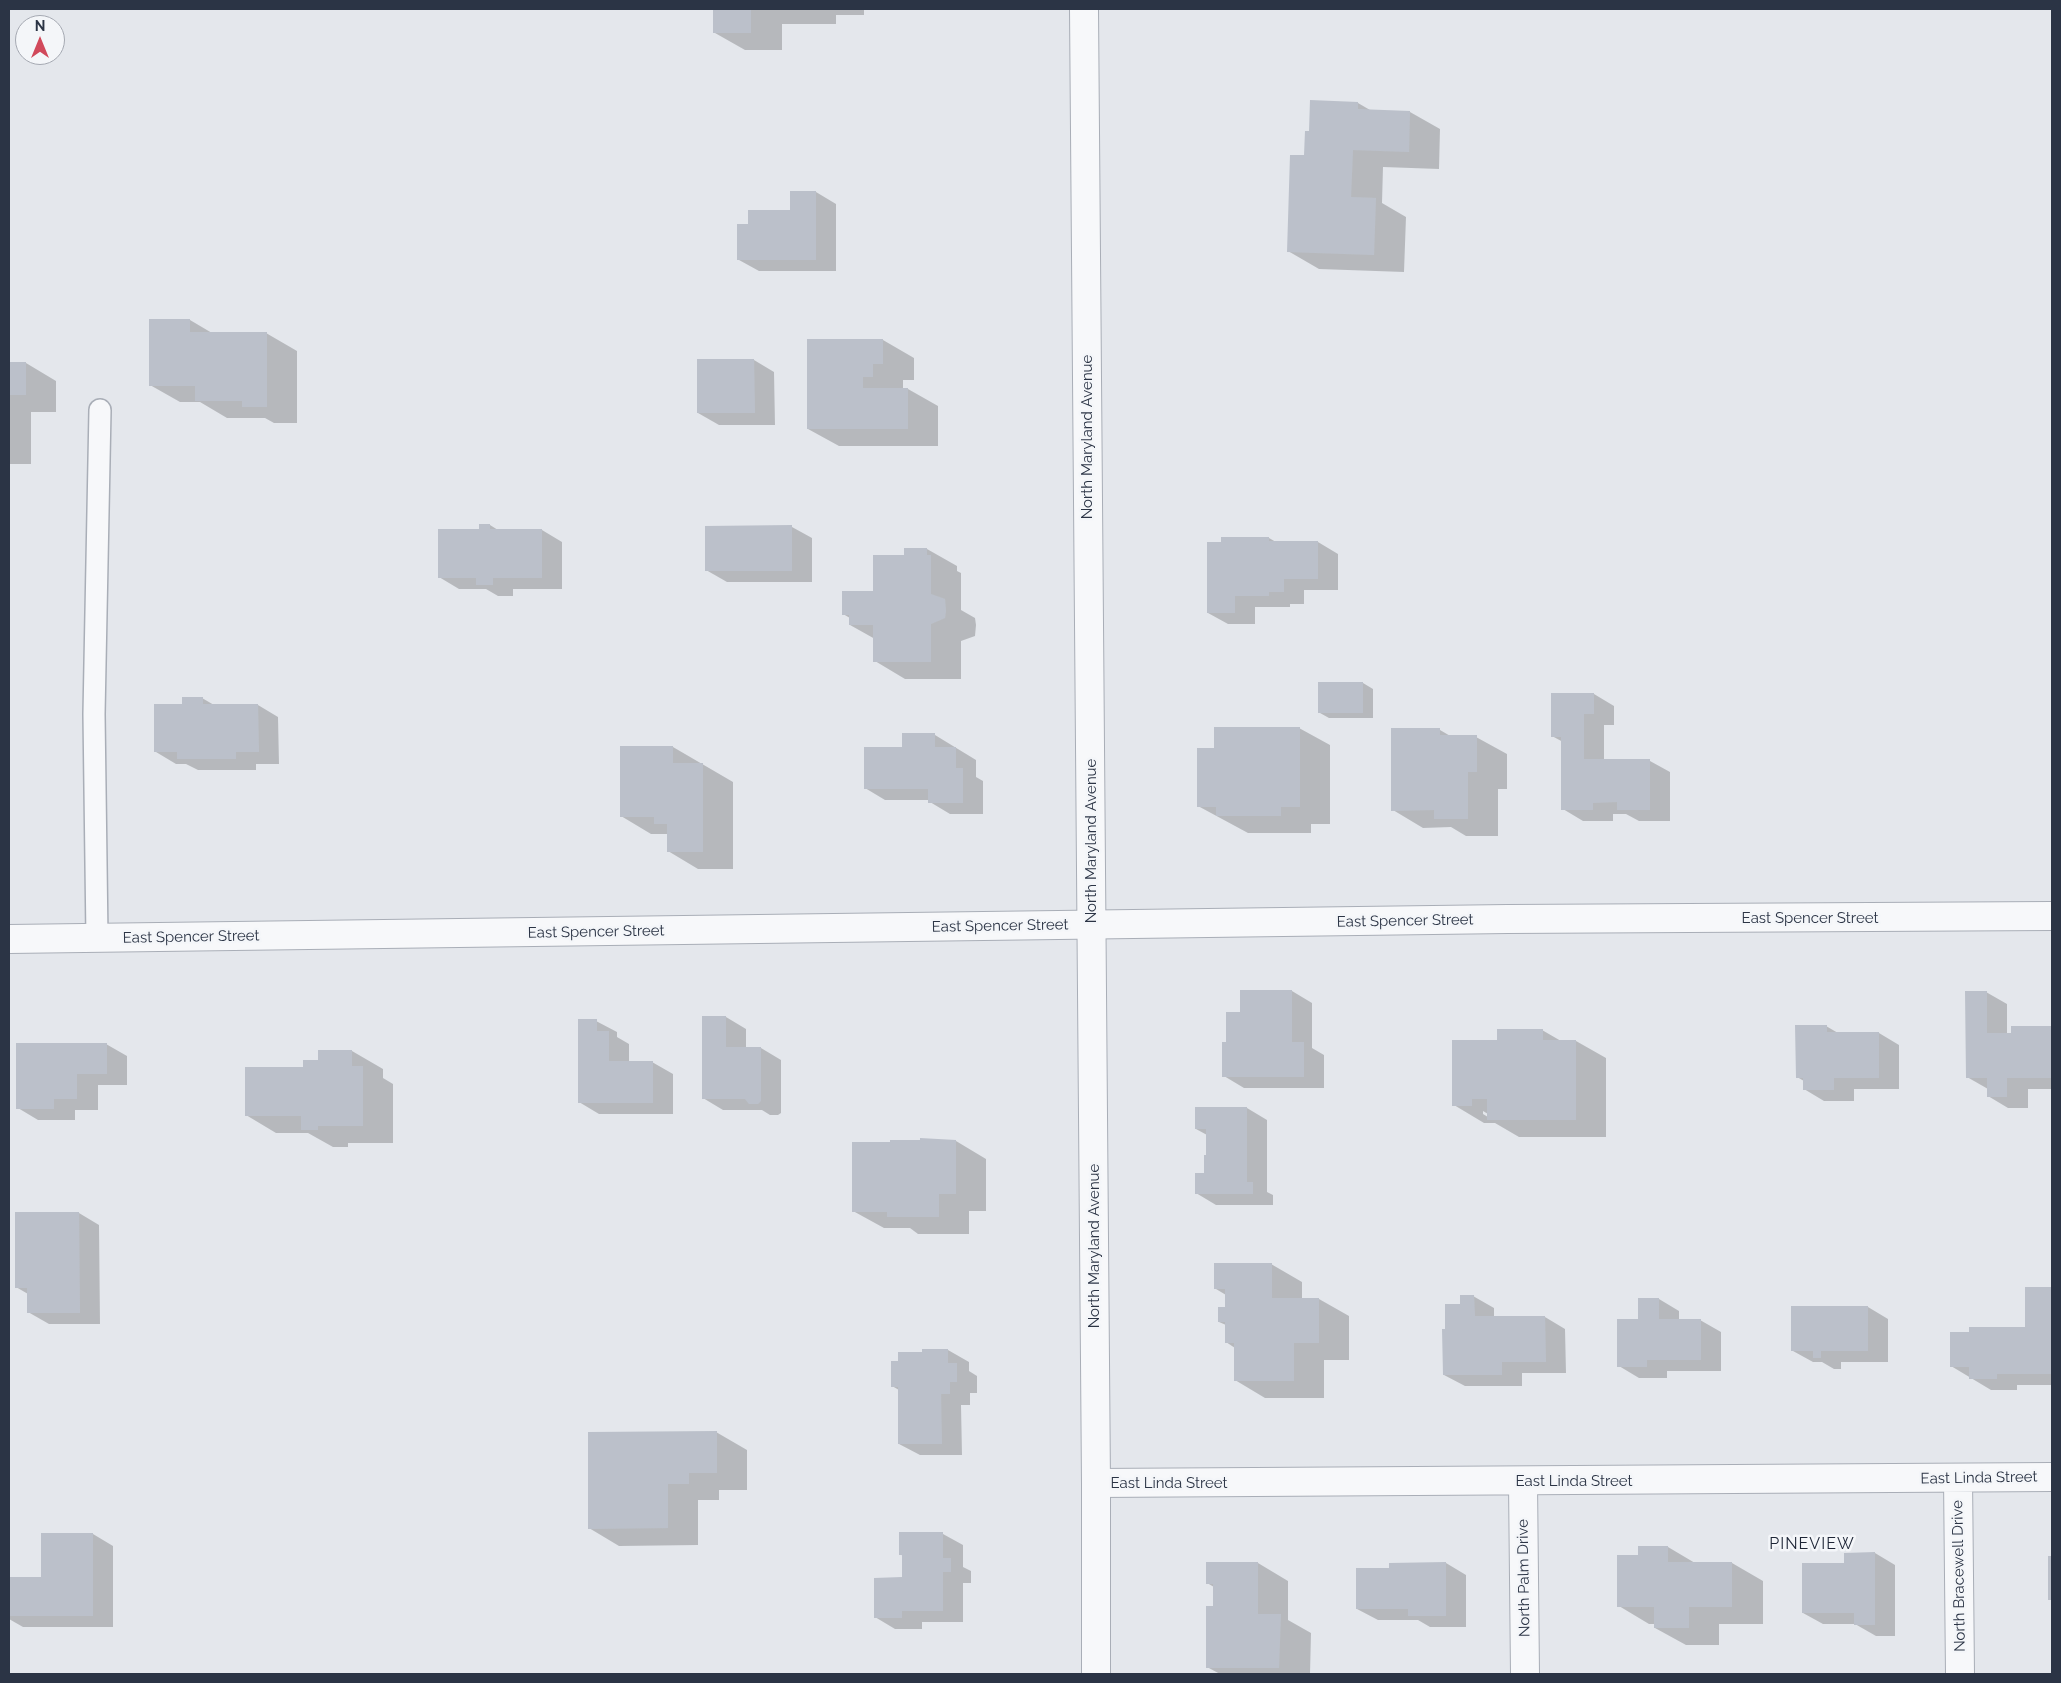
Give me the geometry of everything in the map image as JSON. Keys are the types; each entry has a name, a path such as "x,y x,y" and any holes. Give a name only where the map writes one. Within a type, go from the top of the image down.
{"street":[{"name":"North Maryland Avenue","path":"1084,9 1096,1674"},
{"name":"East Spencer Street","path":"9,940 1508,919 2052,916"},
{"name":"East Linda Street","path":"1096,1483 1523,1482 2052,1477"},
{"name":"North Bracewell Drive","path":"1958,1478 1960,1674"},
{"name":"North Palm Drive","path":"1523,1482 1525,1674"}],"lane":[{"path":"97,938 94,714 100,410"}],"building":[{"path":"713,9 751,9 751,33 713,33"},
{"path":"1310,100 1358,102 1358,109 1410,111 1409,152 1353,150 1351,197 1376,198 1374,255 1287,252 1290,155 1304,155 1305,131 1309,131"},
{"path":"790,191 816,191 816,260 737,260 737,224 748,224 748,210 790,210"},
{"path":"149,319 190,319 190,332 267,332 267,407 242,407 242,401 195,401 195,386 149,386"},
{"path":"807,339 883,339 883,364 873,364 873,377 863,377 863,388 908,388 908,429 807,429"},
{"path":"697,359 754,359 755,413 697,413"},
{"path":"9,362 26,362 26,395 9,395"},
{"path":"479,524 490,524 490,529 542,529 542,578 493,578 493,585 476,585 476,578 438,578 438,529 479,529"},
{"path":"792,525 792,571 705,571 705,526"},
{"path":"1221,537 1269,537 1269,541 1318,541 1318,579 1284,579 1284,592 1269,592 1269,596 1235,596 1235,613 1207,613 1207,542 1221,542"},
{"path":"904,548 927,548 927,555 931,555 931,594 945,599 945,618 931,624 931,662 873,662 873,625 849,625 849,615 842,615 842,591 873,591 873,555 904,555"},
{"path":"1318,682 1363,682 1363,713 1318,713"},
{"path":"1551,693 1594,693 1594,714 1584,714 1584,759 1650,759 1650,810 1617,810 1617,802 1593,803 1593,810 1561,810 1561,737 1551,737"},
{"path":"182,697 203,697 203,704 258,704 259,752 236,752 236,759 177,759 177,752 154,752 154,704 182,704"},
{"path":"1214,727 1300,727 1300,807 1281,807 1281,816 1216,816 1216,807 1197,807 1197,748 1214,748"},
{"path":"1391,728 1440,728 1440,735 1477,735 1477,772 1468,772 1468,819 1434,819 1434,810 1391,811"},
{"path":"902,733 935,733 935,747 956,747 956,768 963,768 963,803 928,803 928,789 864,789 864,747 902,747"},
{"path":"620,746 673,746 673,763 703,763 703,852 667,852 667,824 654,824 654,817 620,817"},
{"path":"1240,990 1292,990 1292,1042 1304,1042 1304,1077 1222,1077 1222,1042 1226,1042 1226,1012 1240,1012"},
{"path":"1965,991 1987,991 1987,1033 2011,1033 2011,1026 2051,1026 2051,1078 2007,1078 2007,1097 1987,1097 1987,1078 1966,1078"},
{"path":"702,1016 726,1016 726,1047 761,1047 761,1101 758,1104 749,1104 745,1099 702,1099"},
{"path":"578,1019 597,1019 597,1031 609,1031 609,1061 653,1061 653,1103 578,1103"},
{"path":"1795,1025 1827,1025 1827,1032 1879,1032 1879,1078 1834,1078 1834,1090 1803,1090 1803,1078 1796,1078"},
{"path":"1497,1029 1543,1029 1543,1040 1576,1040 1576,1120 1487,1120 1487,1099 1472,1099 1472,1106 1452,1106 1452,1040 1497,1040"},
{"path":"16,1043 107,1043 107,1074 77,1074 77,1099 54,1099 54,1109 16,1109"},
{"path":"318,1050 352,1050 352,1066 363,1066 363,1126 318,1126 318,1130 301,1130 301,1116 245,1116 245,1067 303,1067 303,1060 318,1060"},
{"path":"1195,1107 1247,1107 1247,1182 1253,1182 1253,1194 1195,1194 1195,1173 1204,1173 1206,1129 1195,1129"},
{"path":"920,1138 956,1140 956,1194 939,1194 939,1217 887,1217 887,1212 852,1212 852,1142 890,1142 890,1140 920,1140"},
{"path":"15,1212 79,1212 80,1313 27,1313 27,1288 15,1288"},
{"path":"1214,1263 1272,1263 1272,1298 1319,1298 1319,1343 1294,1343 1294,1381 1234,1381 1234,1343 1225,1343 1225,1322 1218,1322 1218,1307 1225,1307 1225,1289 1214,1289"},
{"path":"2025,1287 2052,1287 2052,1374 1997,1374 1997,1379 1969,1379 1969,1367 1950,1367 1950,1332 1969,1332 1969,1327 2025,1327"},
{"path":"1460,1295 1474,1295 1475,1316 1545,1316 1546,1362 1502,1362 1502,1375 1443,1375 1442,1329 1445,1329 1445,1304 1460,1304"},
{"path":"1638,1298 1659,1298 1659,1319 1701,1319 1701,1360 1647,1360 1647,1367 1617,1367 1617,1319 1638,1319"},
{"path":"1791,1306 1868,1306 1868,1351 1821,1351 1821,1358 1813,1358 1813,1351 1791,1351"},
{"path":"922,1349 948,1349 948,1363 957,1363 957,1382 950,1382 950,1394 941,1394 942,1444 898,1444 898,1387 891,1387 891,1361 898,1361 898,1352 922,1352"},
{"path":"717,1431 717,1473 689,1473 689,1484 668,1484 668,1528 588,1529 588,1432"},
{"path":"899,1532 943,1532 943,1558 951,1558 951,1572 943,1572 943,1611 902,1611 902,1618 874,1618 874,1578 902,1577 902,1555 899,1555"},
{"path":"41,1533 93,1533 93,1616 9,1616 9,1577 41,1577"},
{"path":"1638,1546 1668,1546 1668,1562 1732,1562 1732,1607 1689,1607 1689,1628 1654,1628 1654,1607 1617,1607 1617,1555 1638,1555"},
{"path":"1875,1552 1875,1625 1854,1625 1854,1613 1802,1613 1802,1563 1844,1563 1844,1553"},
{"path":"2048,1556 2052,1556 2052,1600 2048,1600"},
{"path":"1206,1562 1258,1562 1258,1614 1281,1614 1279,1668 1206,1668 1206,1606 1213,1606 1213,1584 1206,1584"},
{"path":"1446,1562 1446,1616 1408,1616 1408,1609 1356,1609 1356,1568 1389,1568 1389,1563"}],"district":[{"name":"PINEVIEW","path":"1812,1544"}]}
